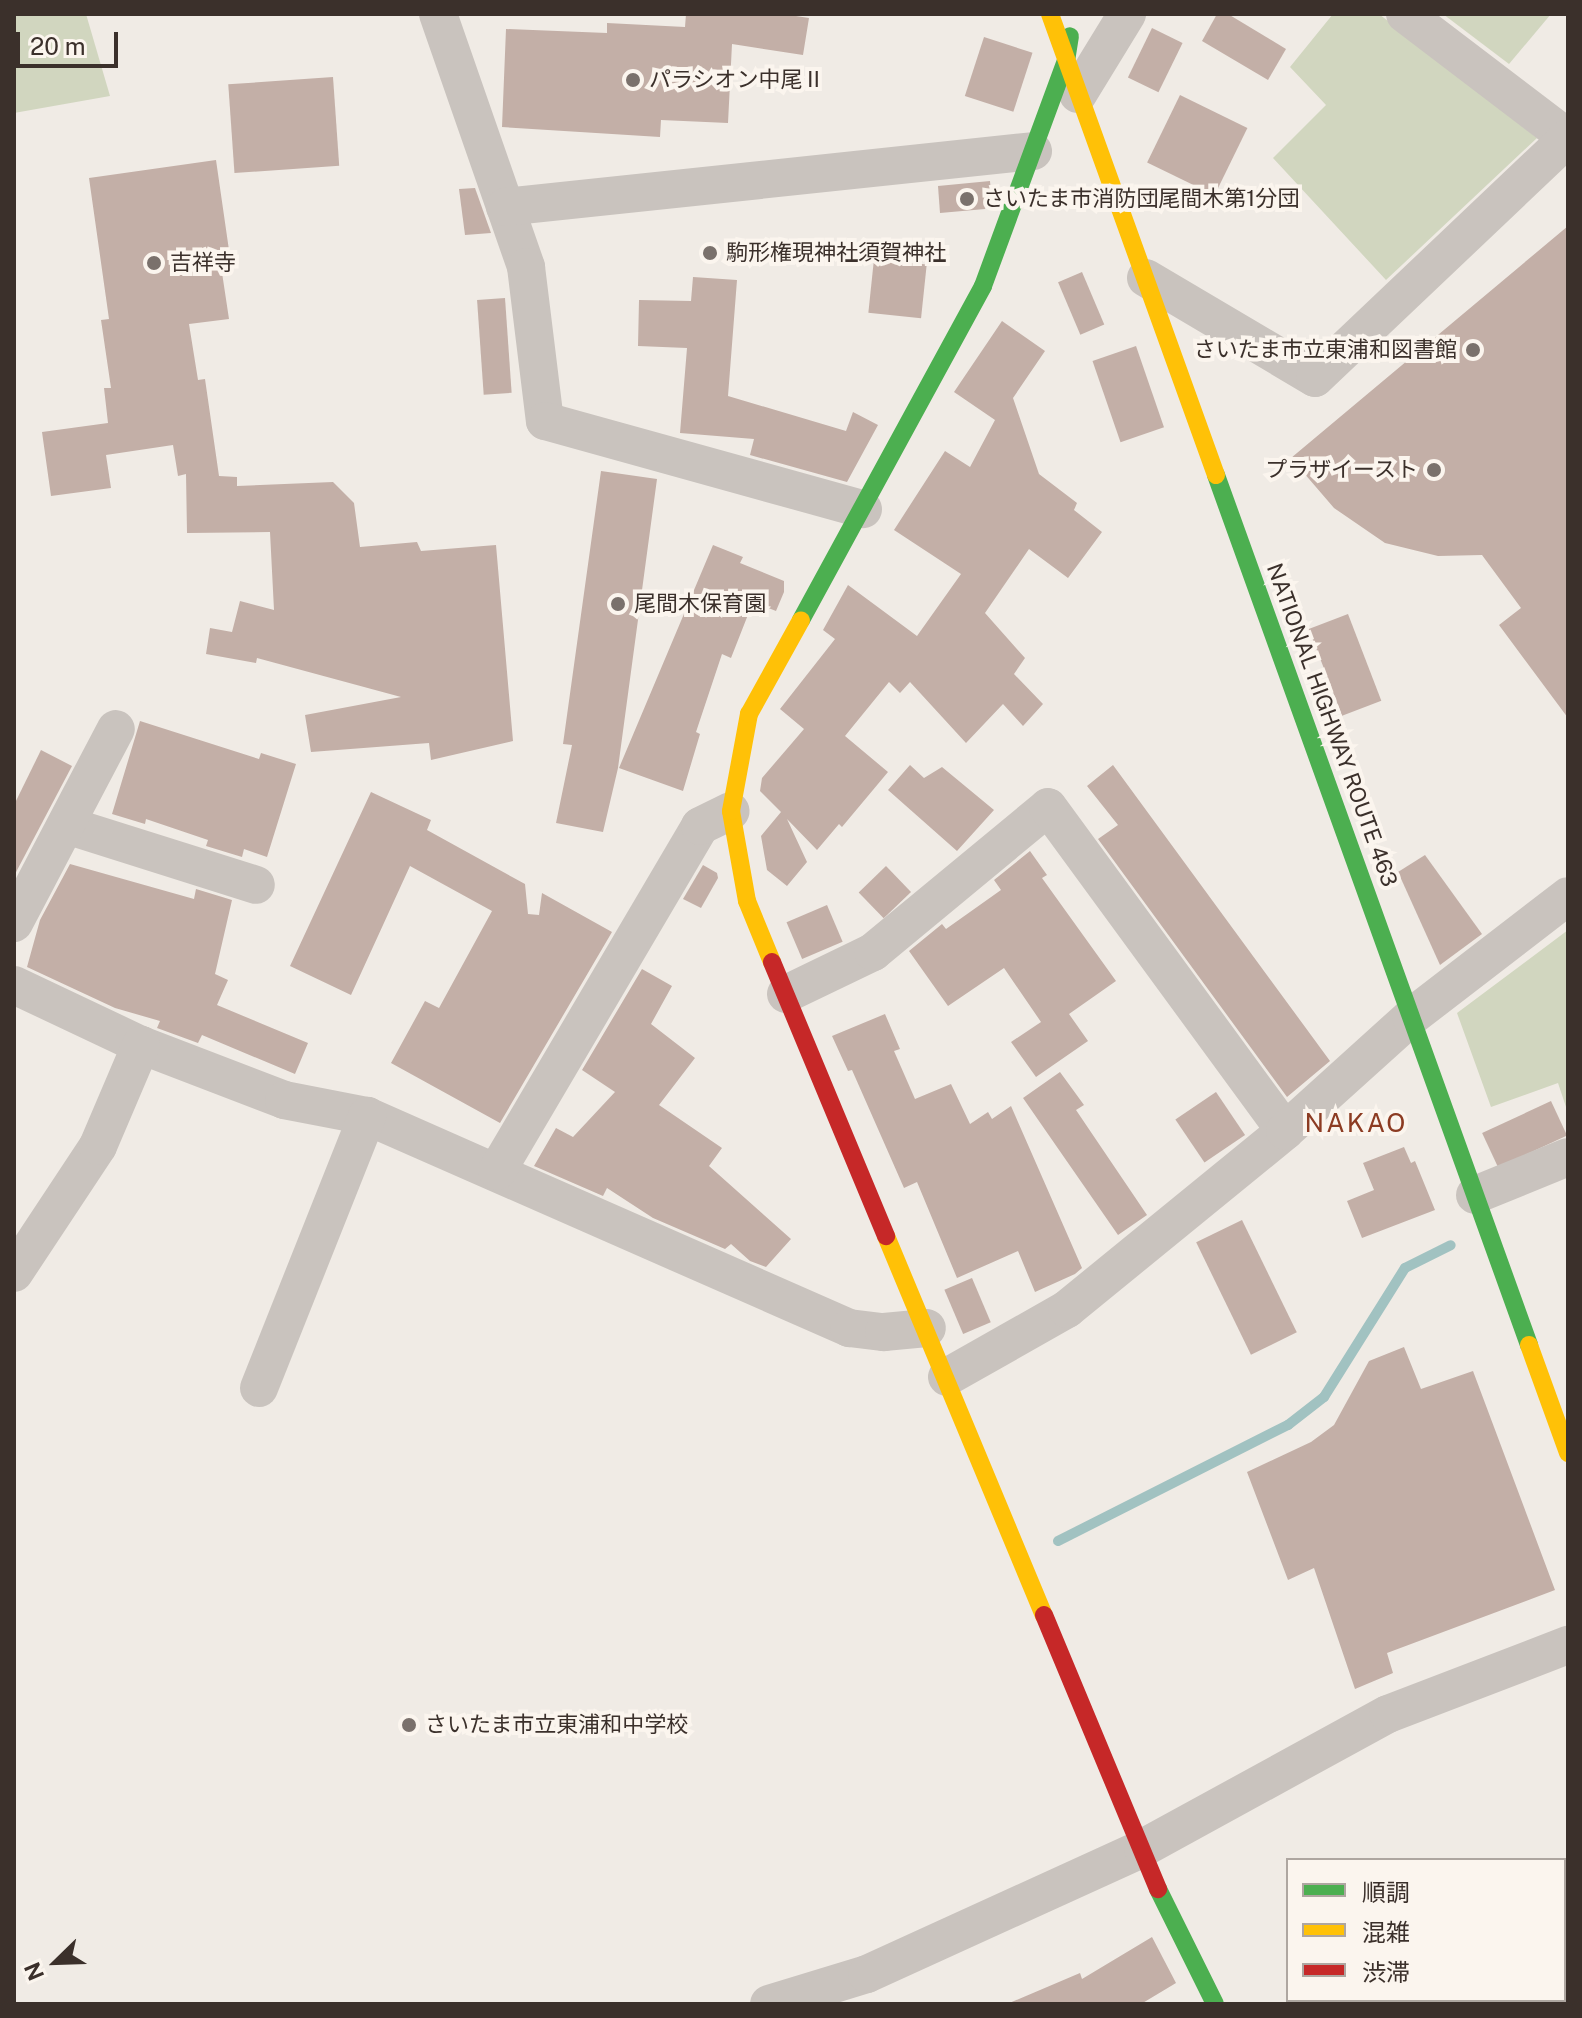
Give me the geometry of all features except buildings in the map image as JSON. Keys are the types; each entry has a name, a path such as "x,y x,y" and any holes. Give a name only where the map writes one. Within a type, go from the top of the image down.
{"main road":[{"name":"NATIONAL HIGHWAY ROUTE 463","path":"1050,14 1475,1195 1555,1375 1568,1453"},
{"path":"1073,14 1072,77 1033,151 983,286 749,714 731,811 747,901 927,1328 1204,2001"}],"street":[{"path":"438,14 526,267 545,421 863,509"},
{"path":"1072,77 1127,14"},
{"path":"1146,278 1315,378 1568,138 1405,14"},
{"path":"505,207 1033,151"},
{"path":"14,923 116,729"},
{"path":"786,994 873,952 1048,807 1285,1131"},
{"path":"497,1171 700,826 731,811"},
{"path":"66,825 256,885"},
{"path":"947,1377 1067,1309 1285,1131 1411,1017 1568,896"},
{"path":"14,985 141,1045 284,1100 367,1116 849,1328 884,1332 927,1328"},
{"path":"14,1273 98,1146 141,1045"},
{"path":"259,1388 367,1116"},
{"path":"1475,1195 1568,1157"},
{"path":"769,2004 867,1974 1143,1848 1388,1714 1568,1645"}],"green space":[{"path":"14,14 86,14 110,96 14,113"},
{"path":"1333,14 1379,14 1537,138 1386,280 1273,158 1326,105 1290,67"},
{"path":"1443,14 1551,14 1509,64"},
{"path":"1568,930 1568,1113 1558,1083 1491,1107 1457,1013"}],"waterway":[{"path":"1058,1541 1288,1425 1324,1397 1405,1268 1451,1245"}],"traffic: fast":[{"path":"801,620 983,286 1066,61 1070,36"},
{"path":"1216,475 1529,1345"},
{"path":"1158,1889 1215,2004"}],"traffic: slow":[{"path":"1050,14 1216,475"},
{"path":"772,962 747,901 731,811 749,714 801,620"},
{"path":"886,1236 1044,1615"},
{"path":"1529,1345 1568,1453"}],"traffic: jam":[{"path":"772,962 886,1236"},
{"path":"1044,1615 1158,1889"}],"place":[{"name":"パラシオン中尾Ⅱ","path":"633,80"},
{"name":"さいたま市消防団尾間木第1分団","path":"967,199"},
{"name":"駒形権現神社須賀神社","path":"710,253"},
{"name":"吉祥寺","path":"154,263"},
{"name":"さいたま市立東浦和図書館","path":"1473,350"},
{"name":"プラザイースト","path":"1434,470"},
{"name":"尾間木保育園","path":"618,604"},
{"name":"さいたま市立東浦和中学校","path":"409,1725"}],"district":[{"name":"NAKAO","path":"1356,1123"}]}
